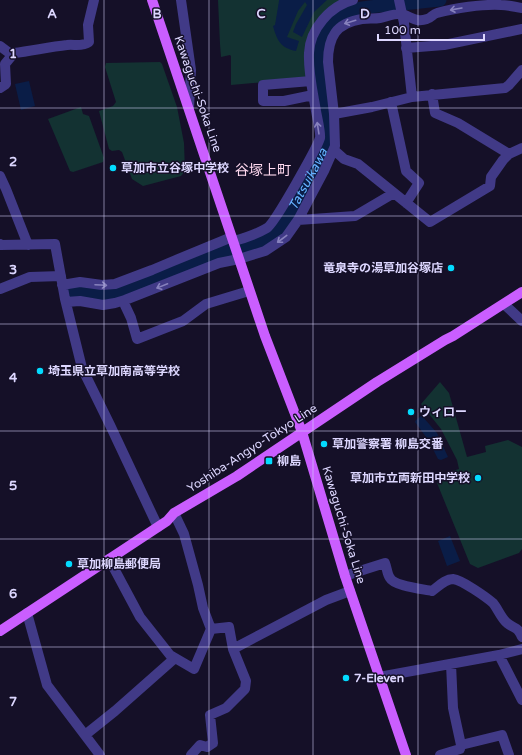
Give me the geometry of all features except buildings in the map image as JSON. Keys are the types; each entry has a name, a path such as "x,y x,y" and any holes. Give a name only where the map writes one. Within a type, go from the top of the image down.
{"main road":[{"name":"Kawaguchi-Soka Line","path":"152,0 269,349 302,432 345,576 406,755"},
{"name":"Yoshiba-Angyo-Tokyo Line","path":"0,631 167,521 174,513 237,476 377,382 522,292"}],"street":[{"path":"2,83 5,64 14,53 69,45 87,44 89,42 88,25 94,0"},
{"path":"181,0 191,70 189,108"},
{"path":"0,289 30,277 102,285 115,284 233,239 251,236 269,227 281,210 320,137 311,77 309,53 311,44 317,28 330,12 340,5 353,0"},
{"path":"399,0 402,13 412,97"},
{"path":"66,302 80,301 103,305 123,301 219,263 265,251 286,237 298,220 334,150 334,114 328,62 329,48 333,37 341,26 346,23 362,19 378,18 402,13 416,20 427,19 435,13 478,5 501,5 522,8"},
{"path":"406,48 444,45 522,29"},
{"path":"0,46 12,55"},
{"path":"313,95 284,101 263,101 264,85 311,77 329,70"},
{"path":"334,114 412,97 505,88 522,70"},
{"path":"432,94 436,114 458,123 509,154"},
{"path":"391,102 406,171 420,183 406,203"},
{"path":"334,150 344,159 358,164 430,222 490,186 491,177 503,160 509,154 522,148"},
{"path":"0,176 28,245"},
{"path":"298,220 355,216 394,193"},
{"path":"1,246 55,244 66,302 82,368 158,527"},
{"path":"123,301 131,318 137,339 183,322 206,304 249,291"},
{"path":"504,304 522,321"},
{"path":"109,559 140,617 170,655 194,669 210,629 203,608 184,534 174,513"},
{"path":"345,576 385,563 390,579 400,585 432,591 446,581 453,579 469,586 492,603 507,622 519,630 522,637"},
{"path":"233,649 326,600 350,591"},
{"path":"27,613 46,685 100,755"},
{"path":"191,755 200,745 207,747 213,743 210,715 226,708 245,689 246,681 233,649 229,627 210,629"},
{"path":"379,677 500,655 522,649"},
{"path":"500,655 522,700"},
{"path":"85,735 115,711 175,658"},
{"path":"440,755 460,749 453,708 451,664"},
{"path":"460,745 502,734 510,755"}],"green space":[{"path":"218,0 341,0 312,27 309,78 231,85 231,56 221,57"},
{"path":"160,62 177,107 184,143 185,171 181,176 143,186 132,179 122,152 119,150 112,151 109,149 99,111 113,106 116,102 105,67 106,63"},
{"path":"81,107 83,114 89,116 104,158 103,162 73,172 70,171 48,119"},
{"path":"440,382 449,393 467,457 486,452 485,446 508,440 522,447 522,549 519,553 478,568 470,564 437,483 450,479 449,472 459,469 457,460 441,429 421,404"}],"water":[{"path":"279,0 327,0 314,12 302,37 293,32 307,5 305,2 298,11 287,37 299,41 296,51 283,46 280,43 273,26 275,25"},
{"path":"29,81 35,106 21,110 15,84"},
{"path":"421,416 437,433 448,457 441,460 438,459 429,441 415,422"},
{"path":"450,536 460,561 447,566 438,541"}],"waterway":[{"name":"Tatsuikawa","path":"72,292 105,296 124,292 209,257 267,239 281,228 319,160 327,138 318,54 321,39 327,28 342,14 353,10 377,6 440,0"}],"place":[{"name":"草加市立谷塚中学校","path":"113,168"},
{"name":"竜泉寺の湯草加谷塚店","path":"451,268"},
{"name":"埼玉県立草加南高等学校","path":"40,371"},
{"name":"ウィロー","path":"411,412"},
{"name":"草加警察署 柳島交番","path":"324,444"},
{"name":"柳島","path":"269,461"},
{"name":"草加市立両新田中学校","path":"478,478"},
{"name":"草加柳島郵便局","path":"69,564"},
{"name":"7-Eleven","path":"346,678"}],"district":[{"name":"谷塚上町","path":"263,170"}]}
